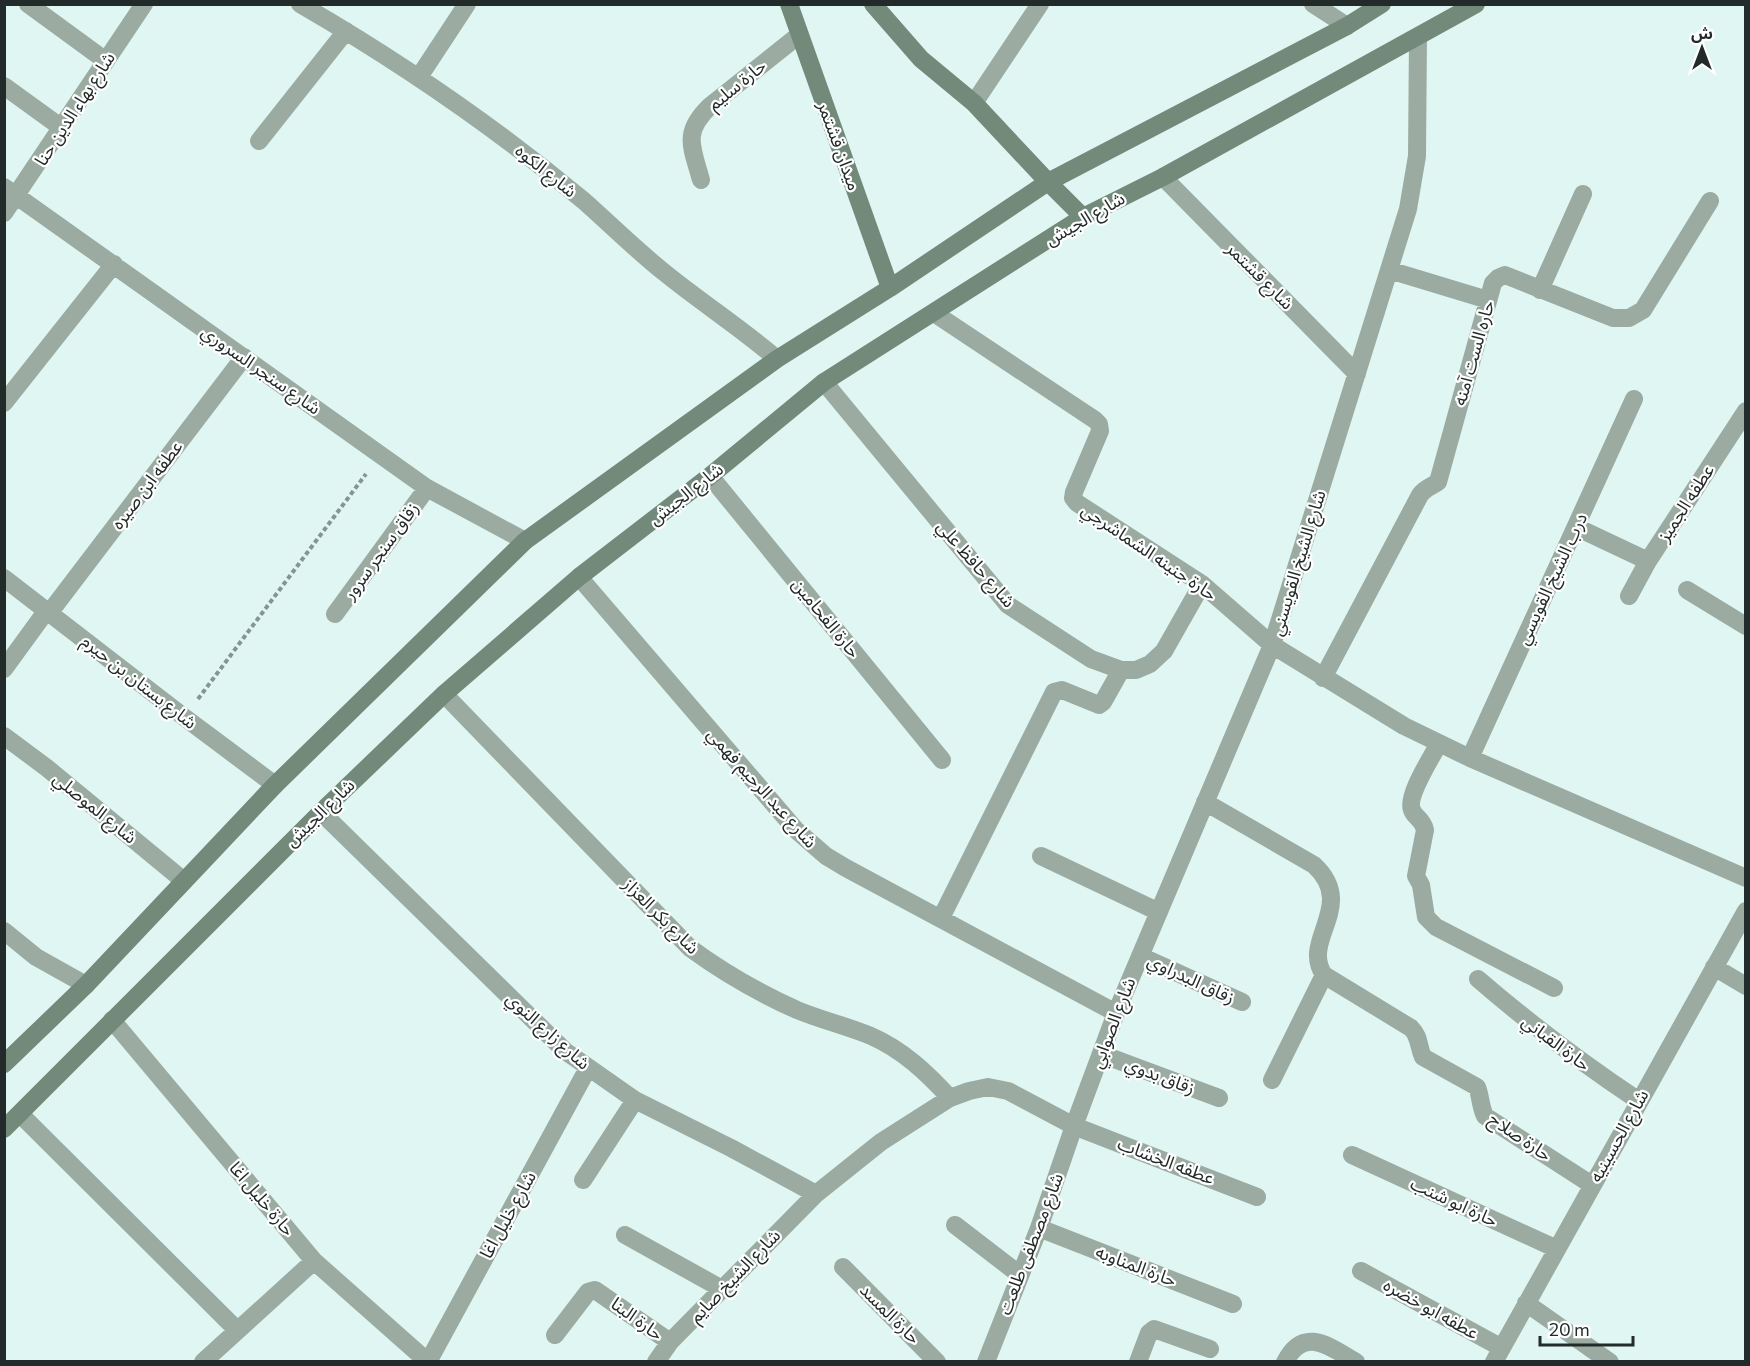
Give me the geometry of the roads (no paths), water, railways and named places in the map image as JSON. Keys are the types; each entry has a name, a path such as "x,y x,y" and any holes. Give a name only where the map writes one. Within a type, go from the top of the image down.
{"main road":[{"name":"ميدان قشتمر","path":"789,4 890,288"},
{"path":"873,4 921,59 974,104 1083,217"},
{"path":"4,1064 86,985 275,785 525,541 777,359 890,288 1048,182 1347,26 1382,4"},
{"name":"شارع الجيش","path":"4,1129 321,812 444,694 579,577 710,476 824,382 1083,217 1163,177 1476,4"}],"street":[{"path":"28,4 106,61"},
{"name":"شارع بهاء الدين حنا","path":"4,213 11,191 62,128 144,4"},
{"name":"شارع الكوه","path":"300,4 419,77 507,140 584,201 665,273 777,359"},
{"path":"419,77 467,4"},
{"path":"974,104 1040,4"},
{"path":"1313,4 1347,26"},
{"path":"260,141 346,31"},
{"name":"حارة سليم","path":"701,180 692,149 691,133 698,118 710,105 799,35"},
{"name":"شارع الشيخ القويسني","path":"1418,37 1417,156 1408,209 1272,645 1404,726 1470,758 1746,878"},
{"path":"4,86 62,128"},
{"name":"شارع قشتمر","path":"1163,177 1357,374"},
{"name":"شارع سنجر السروري","path":"11,191 427,488 525,541"},
{"path":"1540,290 1583,194"},
{"name":"حاره الست آمنه","path":"1323,678 1420,495 1425,489 1438,482 1493,284 1505,275 1613,318 1621,319 1636,315 1643,310 1710,201"},
{"path":"4,403 114,264"},
{"path":"1389,270 1488,300"},
{"name":"حارة جنينه الشماشرجي","path":"934,313 1095,420 1099,424 1100,431 1074,498 1077,503 1202,584 1272,645"},
{"name":"عطفه ابن صيره","path":"4,669 244,357"},
{"name":"شارع حافظ علي","path":"824,382 1008,605 1091,659 1121,670"},
{"name":"درب الشيخ القويسي","path":"1470,758 1634,399"},
{"name":"عطفه الجميز","path":"1629,596 1648,561 1746,411"},
{"name":"حارة الفحامين","path":"710,476 942,760"},
{"name":"زقاق سنجر سرور","path":"335,614 427,488"},
{"path":"1576,527 1648,561"},
{"name":"شارع عبد الرحيم فهمي","path":"579,577 796,830 826,856 1116,1013"},
{"name":"شارع بستان بن حيرم","path":"4,578 275,785"},
{"path":"941,918 1054,692 1062,690 1099,705 1121,670 1136,670 1150,664 1164,651 1202,584"},
{"path":"1687,590 1746,626"},
{"name":"شارع الصوابي","path":"1074,1126 1116,1013 1272,645"},
{"name":"شارع بكر العزاز","path":"444,694 690,948 725,973 762,994 801,1012 872,1037 901,1053 928,1074 950,1098"},
{"name":"شارع الموصلي","path":"4,736 47,768 184,881"},
{"path":"1439,743 1413,794 1411,804 1414,814 1424,824 1425,830 1415,872 1426,917 1436,927 1554,988"},
{"path":"1205,802 1314,865 1325,876 1331,890 1332,905 1318,953 1317,965 1324,975 1272,1080"},
{"name":"شارع زارع النوي","path":"321,812 565,1051 636,1100 816,1194"},
{"path":"1041,856 1159,912"},
{"name":"شارع الحسينيه","path":"1498,1355 1746,911"},
{"path":"4,931 36,957 86,985"},
{"name":"زقاق البدراوي","path":"1140,956 1242,1002"},
{"path":"1714,968 1746,986"},
{"name":"حارة صلاح","path":"1324,975 1411,1028 1420,1041 1423,1057 1477,1087 1480,1105 1485,1116 1592,1185"},
{"name":"حارة القباني","path":"1478,979 1529,1023 1583,1064 1639,1101"},
{"name":"حارة خليل اغا","path":"112,1020 314,1261 428,1361"},
{"name":"زقاق بدوي","path":"1101,1054 1219,1098"},
{"name":"شارع خليل اغا","path":"428,1361 588,1068"},
{"path":"816,1194 881,1142 950,1098 969,1091 988,1088 1008,1090 1074,1126"},
{"path":"583,1180 636,1100"},
{"path":"20,1114 237,1330"},
{"name":"عطفه الخشاب","path":"1074,1126 1257,1197"},
{"name":"شارع مصطفى طلعت","path":"986,1362 1039,1228 1074,1126"},
{"name":"حارة ابو شنب","path":"1352,1155 1557,1249"},
{"name":"شارع الشيخ صايم","path":"656,1362 670,1342 816,1194"},
{"path":"955,1225 1020,1275"},
{"name":"حارة المناوبه","path":"1039,1228 1233,1304"},
{"path":"625,1235 722,1289"},
{"path":"203,1362 314,1261"},
{"name":"حارة المسد","path":"843,1267 937,1362"},
{"name":"عطفه ابو خضره","path":"1361,1271 1498,1355"},
{"name":"حارة البنا","path":"555,1335 588,1292 595,1290 670,1342"},
{"path":"1526,1303 1610,1362"},
{"path":"1138,1362 1149,1333 1154,1329 1210,1349"},
{"path":"1284,1362 1295,1346 1314,1341 1323,1343 1356,1362"}]}
